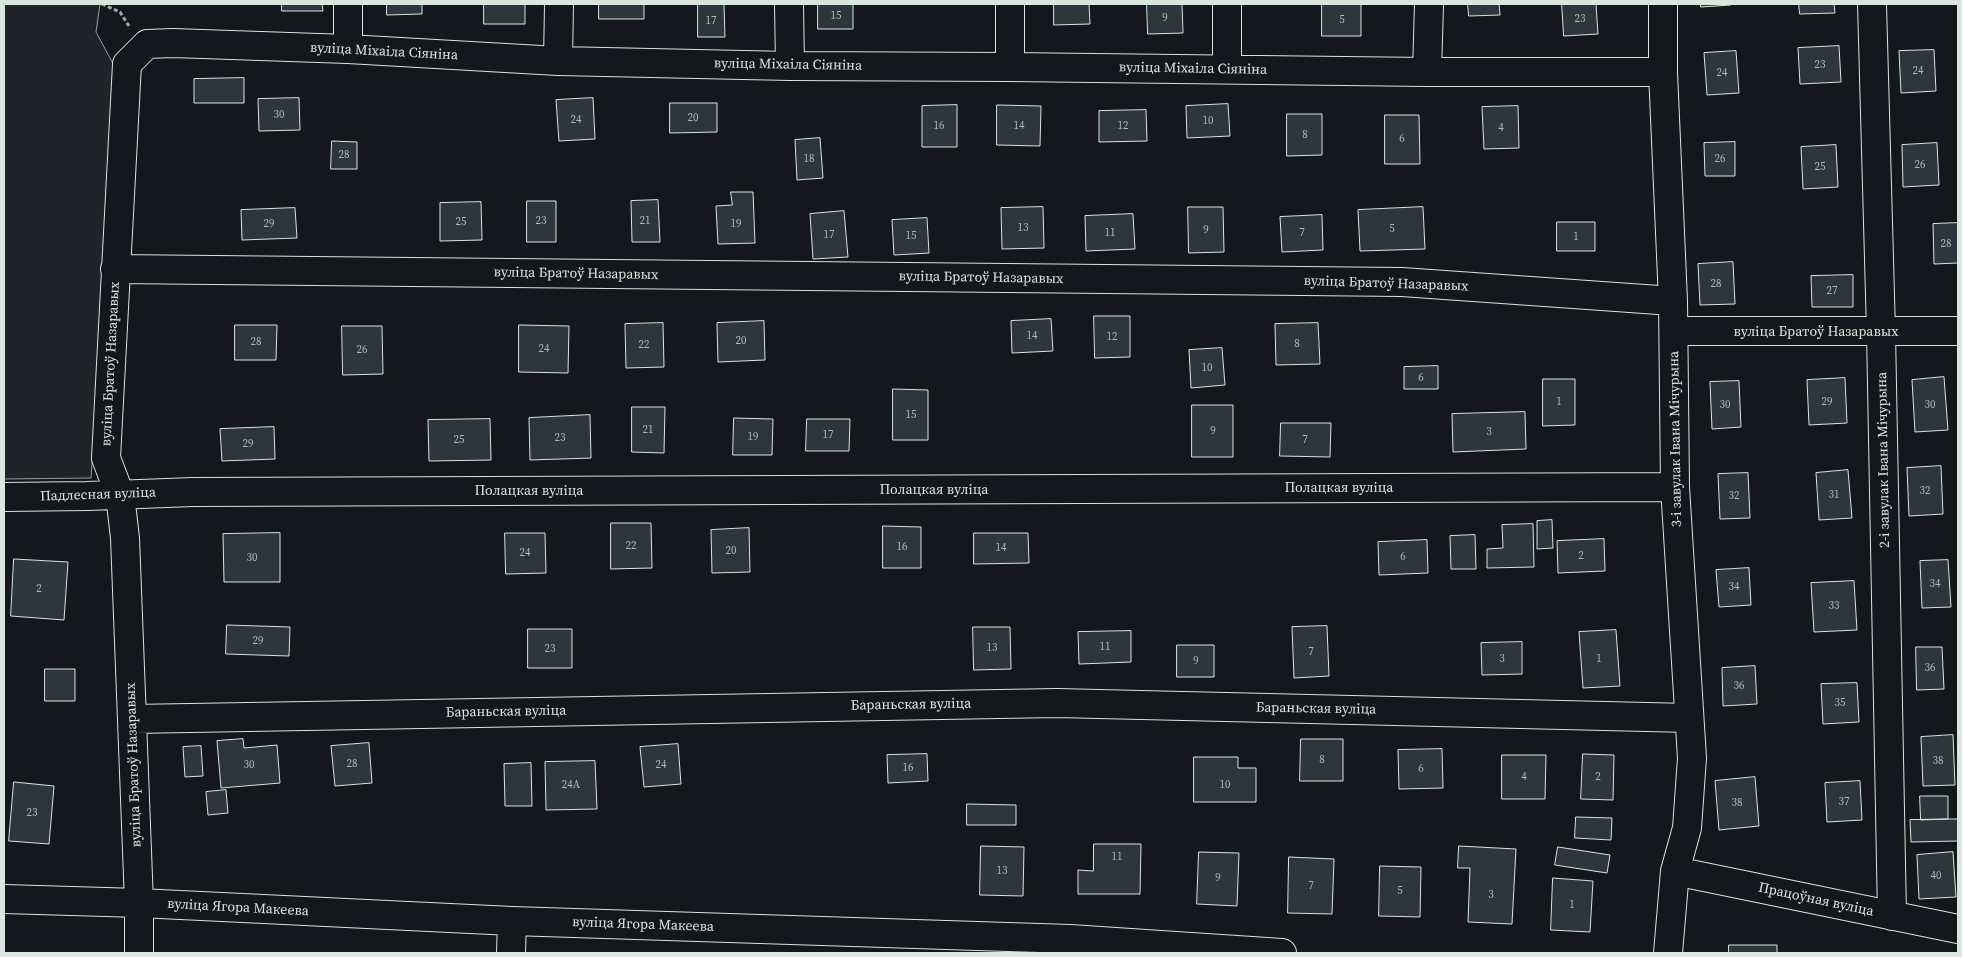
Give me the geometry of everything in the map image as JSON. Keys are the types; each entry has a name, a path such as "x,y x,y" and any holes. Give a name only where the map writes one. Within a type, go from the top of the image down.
{"street":[{"path":"348,4 348,49"},
{"path":"558,61 559,4"},
{"path":"789,4 790,66"},
{"path":"1010,4 1010,67"},
{"path":"1226,4 1227,69"},
{"path":"1427,72 1429,4"},
{"name":"3-і завулак Івана Мічурына","path":"1663,4 1663,72 1674,332 1675,487 1692,758 1687,828 1674,871 1668,953"},
{"name":"2-і завулак Івана Мічурына","path":"1872,4 1881,332 1892,916"},
{"name":"вуліца Міхаіла Сіяніна","path":"147,44 173,43 348,49 558,61 790,66 1427,72 1663,72"},
{"path":"116,269 127,64 147,44"},
{"name":"вуліца Братоў Назаравых","path":"139,953 139,903 125,538 120,495 106,458 116,269 1402,282 1673,301"},
{"name":"вуліца Братоў Назаравых","path":"1674,332 1958,331"},
{"name":"Полацкая вуліца","path":"193,492 1675,487"},
{"name":"Падлесная вуліца","path":"4,497 193,492"},
{"name":"Бараньская вуліца","path":"132,719 1057,703 1689,718"},
{"name":"Працоўная вуліца","path":"1674,871 1958,929"},
{"name":"вуліца Ягора Макеева","path":"4,899 139,903 512,921 1070,939 1282,953"},
{"path":"511,953 512,921"}],"path":[{"path":"102,4 120,12 129,26 147,44"}],"shaded area":[{"path":"4,4 100,4 96,32 117,71 91,478 4,479"}],"building":[{"path":"282,4 322,4 323,11 282,11"},
{"path":"387,4 422,4 422,14 387,15"},
{"path":"484,4 525,4 525,24 484,24"},
{"path":"599,4 644,4 644,19 599,19"},
{"path":"698,4 724,4 725,37 698,37"},
{"path":"818,4 853,4 853,29 818,29"},
{"path":"1054,4 1089,4 1090,24 1054,25"},
{"path":"1147,4 1182,4 1183,33 1148,34"},
{"path":"1322,4 1361,4 1361,36 1322,36"},
{"path":"1468,4 1499,4 1500,15 1469,16"},
{"path":"1562,4 1596,4 1598,34 1564,36"},
{"path":"1701,4 1731,4 1731,5 1701,7"},
{"path":"1799,4 1834,4 1835,13 1800,14"},
{"path":"1839,46 1841,82 1800,84 1798,48"},
{"path":"1934,50 1936,91 1901,93 1899,51"},
{"path":"1736,51 1739,93 1707,95 1704,53"},
{"path":"244,78 244,103 194,103 194,79"},
{"path":"299,98 300,130 259,131 258,99"},
{"path":"593,98 595,139 559,141 556,100"},
{"path":"670,103 717,103 717,132 670,133"},
{"path":"1228,104 1230,136 1187,138 1186,106"},
{"path":"957,105 957,147 922,147 922,106"},
{"path":"997,105 1041,106 1040,146 997,145"},
{"path":"1518,106 1519,148 1484,149 1482,107"},
{"path":"1146,110 1147,141 1099,142 1099,111"},
{"path":"1287,114 1322,114 1322,155 1287,156"},
{"path":"1385,115 1419,115 1420,164 1385,164"},
{"path":"820,138 823,178 797,180 795,140"},
{"path":"332,141 357,142 357,169 331,169"},
{"path":"1735,142 1735,176 1705,176 1704,143"},
{"path":"1937,143 1939,185 1903,187 1902,145"},
{"path":"1836,145 1838,187 1803,189 1801,147"},
{"path":"731,192 753,192 755,243 718,244 716,206 732,205"},
{"path":"658,200 660,242 632,242 631,201"},
{"path":"527,201 556,201 556,242 527,242"},
{"path":"481,202 482,240 440,241 440,203"},
{"path":"1043,207 1044,248 1002,249 1001,208"},
{"path":"1188,207 1223,207 1224,252 1189,253"},
{"path":"1423,207 1425,249 1360,251 1358,210"},
{"path":"295,208 297,238 242,240 241,210"},
{"path":"844,211 848,257 813,259 810,214"},
{"path":"1133,214 1135,249 1086,251 1085,216"},
{"path":"1322,215 1323,250 1282,252 1280,217"},
{"path":"927,218 929,253 894,255 892,220"},
{"path":"1557,222 1595,222 1595,251 1557,251"},
{"path":"1958,223 1958,263 1934,264 1933,224"},
{"path":"1733,262 1735,304 1700,305 1698,264"},
{"path":"1853,275 1853,307 1812,307 1811,276"},
{"path":"1094,316 1130,316 1130,357 1095,358"},
{"path":"1051,319 1053,351 1012,353 1011,321"},
{"path":"764,321 765,360 718,362 717,323"},
{"path":"663,323 664,367 626,368 625,324"},
{"path":"1318,323 1320,364 1276,365 1275,324"},
{"path":"235,325 277,325 276,360 235,360"},
{"path":"519,325 569,326 568,373 519,372"},
{"path":"342,326 382,326 383,374 343,375"},
{"path":"1222,348 1225,385 1191,388 1189,350"},
{"path":"1438,366 1438,389 1404,389 1404,367"},
{"path":"1944,377 1948,430 1915,432 1912,380"},
{"path":"1845,378 1847,423 1809,425 1807,380"},
{"path":"1543,379 1575,379 1575,425 1543,426"},
{"path":"1739,381 1741,427 1712,429 1710,382"},
{"path":"893,389 928,390 928,440 893,440"},
{"path":"1192,405 1233,405 1233,457 1192,457"},
{"path":"632,407 665,407 664,453 632,452"},
{"path":"1525,412 1526,449 1453,452 1452,414"},
{"path":"590,415 591,458 530,460 529,418"},
{"path":"734,418 773,419 772,455 733,455"},
{"path":"490,419 491,460 429,461 428,420"},
{"path":"807,419 850,419 849,451 806,451"},
{"path":"1281,423 1331,423 1330,457 1280,456"},
{"path":"274,427 275,459 222,461 220,429"},
{"path":"1941,466 1943,514 1909,516 1907,468"},
{"path":"1848,470 1852,518 1819,520 1816,473"},
{"path":"1748,473 1750,518 1720,519 1718,474"},
{"path":"1552,520 1553,548 1537,549 1537,521"},
{"path":"611,523 651,523 652,568 611,569"},
{"path":"1533,524 1534,567 1487,568 1487,549 1503,548 1502,525"},
{"path":"883,526 921,527 921,568 883,568"},
{"path":"749,528 750,572 712,573 711,530"},
{"path":"280,533 280,582 224,582 223,534"},
{"path":"505,533 545,533 546,573 506,574"},
{"path":"974,533 1028,533 1029,563 974,564"},
{"path":"1475,535 1476,569 1451,569 1450,536"},
{"path":"1604,539 1605,571 1558,573 1557,541"},
{"path":"1427,540 1428,573 1379,575 1378,542"},
{"path":"14,559 68,562 64,620 11,616"},
{"path":"1948,560 1951,607 1922,608 1920,561"},
{"path":"1749,568 1751,605 1719,607 1716,570"},
{"path":"1854,581 1857,630 1814,632 1811,583"},
{"path":"227,625 290,627 289,656 226,654"},
{"path":"1327,626 1329,676 1294,678 1292,627"},
{"path":"973,627 1010,627 1011,669 974,670"},
{"path":"528,629 572,629 572,668 528,668"},
{"path":"1616,630 1620,686 1583,688 1579,632"},
{"path":"1131,631 1131,662 1079,664 1078,632"},
{"path":"1522,642 1522,674 1482,675 1481,643"},
{"path":"1177,645 1214,645 1214,677 1177,677"},
{"path":"1916,647 1942,647 1944,689 1917,690"},
{"path":"1755,666 1757,704 1723,706 1722,668"},
{"path":"45,669 75,669 75,701 45,701"},
{"path":"1857,683 1859,722 1823,724 1821,684"},
{"path":"1953,735 1955,785 1923,786 1921,737"},
{"path":"243,739 244,748 277,745 280,783 221,788 217,741"},
{"path":"1301,739 1343,739 1343,781 1300,781"},
{"path":"369,743 372,783 335,786 331,746"},
{"path":"678,744 681,784 644,787 640,747"},
{"path":"201,746 203,776 185,777 183,747"},
{"path":"1442,749 1443,788 1399,789 1398,750"},
{"path":"927,754 928,781 888,783 887,755"},
{"path":"1583,754 1614,755 1613,800 1581,799"},
{"path":"1502,755 1546,755 1545,799 1502,799"},
{"path":"1194,757 1238,757 1238,768 1256,768 1256,802 1194,802"},
{"path":"595,761 597,809 546,810 545,762"},
{"path":"531,763 532,806 505,806 504,764"},
{"path":"1755,777 1759,826 1719,830 1715,781"},
{"path":"1860,781 1862,820 1827,822 1825,783"},
{"path":"14,782 54,786 49,844 9,841"},
{"path":"226,790 228,813 208,815 206,792"},
{"path":"1920,796 1948,796 1948,819 1921,820"},
{"path":"967,804 1016,805 1016,825 967,825"},
{"path":"1576,817 1612,818 1611,840 1575,838"},
{"path":"1958,819 1958,841 1911,842 1910,820"},
{"path":"1094,844 1141,844 1140,894 1078,894 1078,870 1093,871"},
{"path":"981,846 1024,847 1023,896 980,895"},
{"path":"1459,846 1516,849 1512,924 1468,922 1470,868 1458,868"},
{"path":"1558,847 1610,855 1607,873 1555,865"},
{"path":"1199,852 1239,853 1237,906 1197,904"},
{"path":"1953,852 1956,897 1919,899 1917,855"},
{"path":"1289,857 1334,859 1332,914 1288,913"},
{"path":"1380,866 1421,867 1420,917 1379,916"},
{"path":"1553,878 1593,881 1590,932 1551,930"},
{"path":"1729,945 1777,945 1777,953 1729,953"}]}
